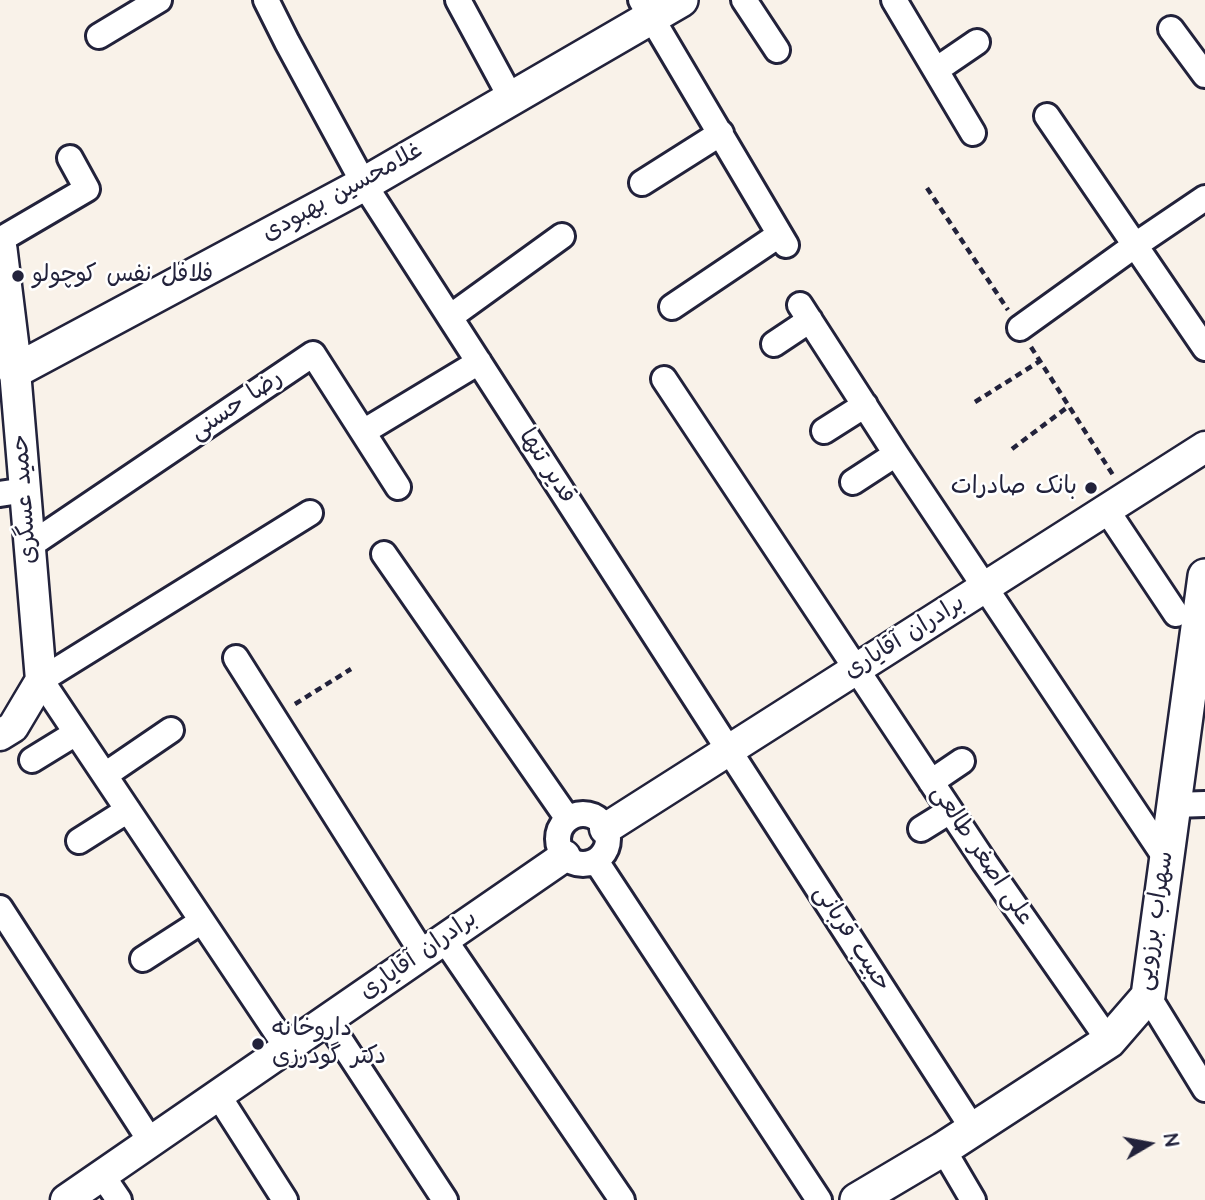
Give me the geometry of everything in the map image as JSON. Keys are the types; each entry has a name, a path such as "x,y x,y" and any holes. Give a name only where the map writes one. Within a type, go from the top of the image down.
{"main road":[{"name":"غلامحسین بهبودی","path":"8,379 364,184 511,98 646,9 681,0"},
{"name":"حمید عسگری","path":"0,249 8,379"},
{"name":"سهراب برزویی","path":"857,1200 943,1149 1109,1041 1148,996 1167,860 1189,804 1205,576"}],"street":[{"name":"قدیر تنها","path":"266,0 364,184 729,750"},
{"path":"458,0 511,98"},
{"path":"744,0 777,50"},
{"path":"894,0 973,133"},
{"path":"99,36 143,4"},
{"path":"646,9 783,240 672,307"},
{"path":"1171,29 1205,75"},
{"path":"936,70 977,42"},
{"path":"1047,116 1205,348"},
{"path":"642,183 721,132"},
{"path":"0,240 87,190 70,158"},
{"path":"1020,328 1205,198"},
{"path":"450,317 562,236"},
{"path":"774,344 805,313 1167,860"},
{"name":"رضا حسنی","path":"29,546 313,354 398,488"},
{"path":"363,432 479,362"},
{"name":"حمید عسگری","path":"8,379 13,492 29,546 41,680"},
{"name":"علی اصغر طالعی","path":"664,379 855,670 1109,1041"},
{"path":"824,431 865,405"},
{"name":"برادران آقایاری","path":"605,829 1205,447"},
{"path":"853,482 897,454"},
{"path":"1107,509 1176,614"},
{"path":"0,735 13,727 41,680 310,513"},
{"path":"384,554 568,819"},
{"path":"236,658 273,717 433,947 622,1200"},
{"path":"41,680 287,1048"},
{"path":"105,775 171,730"},
{"path":"32,760 76,733"},
{"name":"حبیب قربانی","path":"729,750 973,1129"},
{"path":"931,782 962,761"},
{"path":"79,841 128,810"},
{"path":"922,829 950,811"},
{"path":"589,815 596,818 605,829 606,850 596,861 579,864 571,861 560,849 559,832 568,819 589,815"},
{"name":"برادران آقایاری","path":"66,1200 565,856"},
{"path":"596,861 819,1200"},
{"path":"0,908 151,1142"},
{"path":"143,959 202,921"},
{"path":"1148,996 1205,1089"},
{"path":"327,1020 445,1200"},
{"path":"218,1095 285,1200"},
{"path":"943,1149 973,1200"},
{"path":"102,1175 119,1200"}],"path":[{"path":"975,402 1040,361"},
{"path":"1012,449 1069,406"},
{"path":"273,717 351,669"}],"place":[{"name":"فلافل نفس کوچولو","path":"18,276"},
{"name":"بانک صادرات","path":"1091,488"},
{"name":"داروخانه دکتر گودرزی","path":"258,1044"}]}
